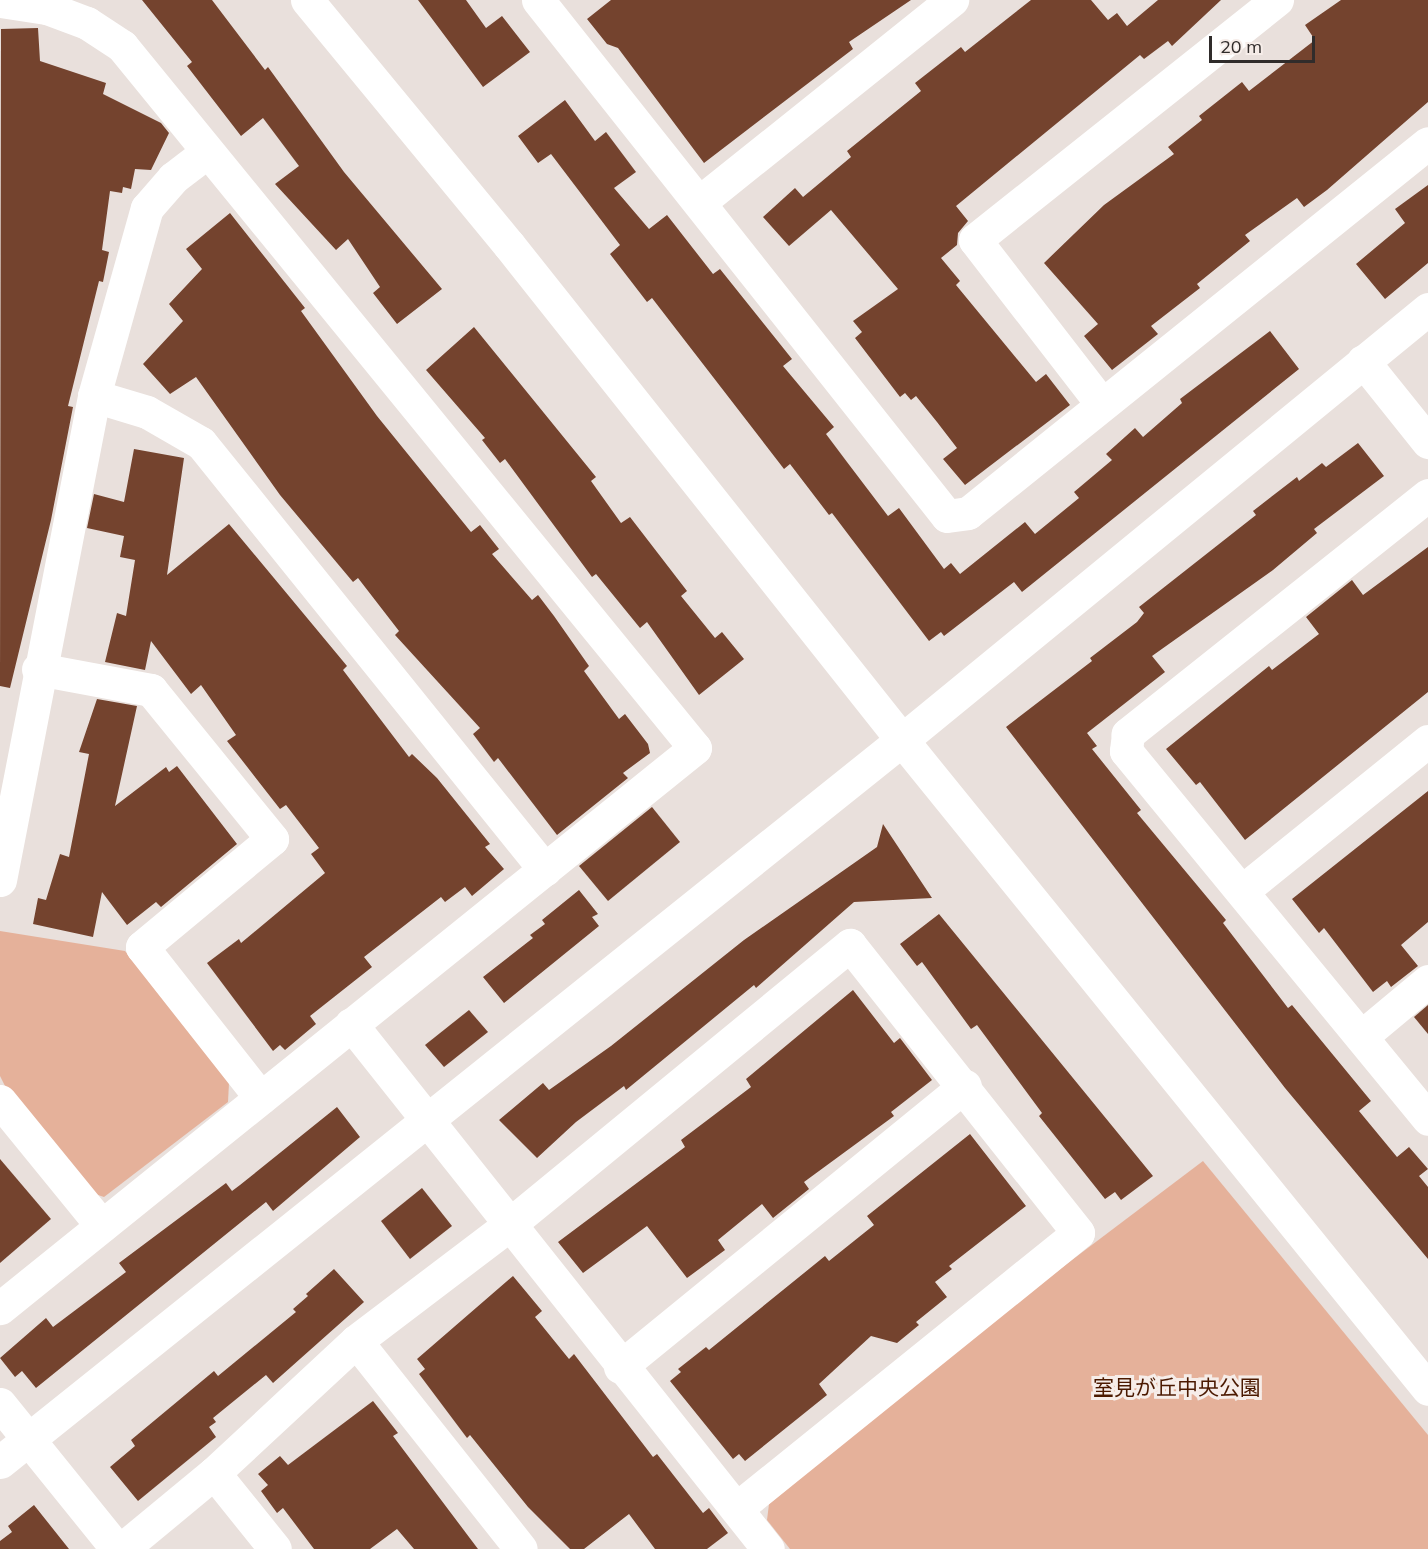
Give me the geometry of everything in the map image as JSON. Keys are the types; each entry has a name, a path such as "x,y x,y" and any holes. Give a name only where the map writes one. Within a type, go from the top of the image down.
{"street":[{"path":"307,0 510,244 902,740 1428,1389"},
{"path":"538,0 701,201 947,516 968,513 1101,403 1428,143"},
{"path":"701,201 952,0"},
{"path":"1101,403 975,240 1277,0"},
{"path":"0,1 67,15 122,46 695,748 0,1308"},
{"path":"0,880 8,793 38,669 94,396 147,208 173,178 207,152"},
{"path":"0,1462 429,1121 902,740 1428,309"},
{"path":"1363,361 1428,442"},
{"path":"94,396 147,412 201,443 544,870"},
{"path":"1428,495 1128,734 1126,751 1428,1119"},
{"path":"38,669 151,690 272,839 142,947 261,1098"},
{"path":"1242,891 1428,741"},
{"path":"122,1549 214,1473 356,1341 510,1224 850,945 965,1086 1078,1233 736,1509"},
{"path":"1362,1036 1428,981"},
{"path":"351,1024 620,1367 768,1549"},
{"path":"620,1367 965,1086"},
{"path":"0,1101 102,1226"},
{"path":"356,1341 521,1549"},
{"path":"0,1404 117,1549"},
{"path":"214,1473 275,1549"}],"green space":[{"path":"0,931 125,951 229,1083 228,1102 104,1197 92,1193 8,1092 0,1076"},
{"name":"室見が丘中央公園","path":"1203,1161 1428,1435 1428,1549 790,1549 767,1520 769,1504 970,1337"}],"building":[{"path":"142,0 212,0 265,70 268,67 344,172 442,289 397,324 373,293 380,287 348,239 336,250 275,184 299,166 263,118 241,136 187,66 192,62"},
{"path":"418,0 466,0 486,28 502,16 530,52 483,87"},
{"path":"611,0 911,0 849,42 853,49 704,163 618,48 607,44 587,19"},
{"path":"1031,0 1091,0 1108,20 1117,13 1127,26 1158,0 1221,0 1172,46 1168,41 1144,59 1140,55 956,206 968,221 958,233 957,245 941,258 960,281 956,285 1036,382 1046,374 1070,405 965,485 943,459 957,448 916,396 911,400 905,393 900,397 855,338 862,332 853,321 898,289 831,210 789,246 763,217 795,188 803,197 851,157 847,151 921,91 915,83 961,47 965,52"},
{"path":"1341,0 1428,0 1428,102 1327,190 1304,207 1297,198 1245,235 1250,241 1197,284 1200,288 1151,326 1158,334 1112,370 1084,336 1098,324 1044,263 1104,205 1174,154 1168,147 1202,120 1199,116 1242,82 1249,91 1315,40 1305,25"},
{"path":"38,28 40,61 106,83 103,94 161,123 169,133 151,170 135,169 131,189 123,187 122,193 110,191 102,250 109,252 103,282 99,281 68,406 73,407 51,520 10,688 0,686 1,29"},
{"path":"565,100 595,141 606,132 636,172 614,188 649,229 667,215 713,274 720,269 792,359 783,366 834,427 826,434 888,516 899,508 944,569 951,563 960,574 1025,522 1035,534 1079,498 1074,492 1112,460 1106,454 1135,428 1143,437 1182,403 1180,399 1270,331 1299,369 1022,592 1014,582 944,636 941,632 929,641 832,513 829,515 790,464 784,469 652,298 647,302 610,254 620,245 551,154 538,163 518,136"},
{"path":"1428,185 1428,263 1385,299 1356,264 1405,223 1395,209"},
{"path":"230,213 305,308 301,311 377,416 471,532 480,525 499,549 492,554 532,600 538,595 589,666 584,671 619,719 625,714 648,744 650,753 623,773 628,778 557,835 498,758 494,762 473,734 480,728 395,635 399,631 358,578 353,582 280,495 196,377 170,394 143,364 183,321 169,304 202,269 186,249"},
{"path":"474,327 596,477 591,481 621,523 630,517 687,591 681,596 715,638 722,632 744,659 699,695 647,622 640,628 596,574 592,577 505,459 500,463 482,440 485,438 426,370"},
{"path":"1358,443 1384,476 1314,529 1317,533 1273,570 1152,656 1165,672 1087,733 1097,746 1092,749 1141,810 1137,813 1226,920 1223,923 1288,1008 1292,1005 1371,1101 1359,1111 1397,1157 1409,1147 1428,1169 1419,1176 1428,1187 1428,1259 1285,1088 1006,727 1092,661 1090,658 1137,622 1144,613 1139,607 1256,515 1253,511 1297,477 1299,481 1322,463 1326,467"},
{"path":"134,449 184,458 167,575 229,524 347,666 343,670 409,757 412,754 437,778 490,844 485,847 504,869 472,896 465,887 445,902 441,897 364,957 372,967 310,1016 316,1024 285,1050 280,1045 273,1051 207,963 239,939 241,943 325,873 311,854 319,848 286,805 280,809 227,741 236,735 201,685 191,694 151,641 145,670 105,662 117,613 126,616 135,560 120,557 124,536 87,528 94,494 124,502"},
{"path":"1428,547 1428,692 1245,840 1200,782 1196,785 1166,749 1269,666 1272,670 1319,634 1306,617 1352,580 1363,595"},
{"path":"97,699 137,706 115,806 166,767 169,772 177,766 237,844 161,907 156,902 127,925 102,892 93,937 33,924 38,898 46,900 60,854 69,857 89,754 79,752"},
{"path":"1428,791 1428,922 1401,945 1418,966 1391,987 1387,981 1373,992 1324,928 1319,933 1292,899"},
{"path":"652,807 680,842 608,901 579,866"},
{"path":"883,824 932,898 854,902 756,988 754,985 626,1090 624,1086 576,1122 537,1158 499,1120 543,1083 549,1090 611,1046 744,940 877,847"},
{"path":"579,890 598,914 592,917 599,926 504,1003 483,977 533,938 530,935 545,924 542,920"},
{"path":"939,914 1153,1176 1121,1200 1115,1192 1105,1199 1039,1116 1042,1113 977,1025 971,1029 922,962 917,966 900,944"},
{"path":"853,990 894,1043 900,1038 932,1080 891,1112 894,1116 804,1182 809,1189 773,1218 762,1204 718,1240 725,1250 687,1278 647,1226 583,1273 558,1242 685,1147 681,1140 751,1087 746,1079"},
{"path":"1428,1005 1428,1034 1414,1017"},
{"path":"469,1010 488,1032 444,1067 425,1045"},
{"path":"337,1107 360,1137 273,1211 266,1202 36,1388 22,1371 15,1377 0,1358 46,1318 53,1327 126,1272 119,1263 226,1183 232,1191"},
{"path":"970,1134 1026,1206 949,1266 952,1269 935,1282 947,1297 916,1322 919,1325 897,1343 871,1336 819,1384 827,1395 745,1461 739,1454 733,1459 670,1381 681,1372 678,1369 706,1347 709,1350 825,1256 829,1261 874,1225 867,1216"},
{"path":"0,1159 51,1219 0,1263"},
{"path":"422,1188 452,1226 410,1259 381,1221"},
{"path":"334,1269 364,1302 273,1383 266,1375 213,1418 216,1422 209,1427 216,1437 138,1501 110,1467 135,1446 131,1440 214,1371 218,1376 296,1312 293,1309 308,1296 306,1294"},
{"path":"513,1276 542,1311 535,1317 569,1359 574,1354 653,1457 657,1454 703,1513 709,1508 728,1533 707,1549 655,1549 629,1514 584,1549 570,1549 528,1507 470,1435 467,1438 419,1374 425,1369 417,1359"},
{"path":"373,1401 398,1433 393,1436 478,1549 414,1549 397,1529 370,1549 314,1549 283,1508 277,1513 261,1491 268,1485 258,1474 280,1456 288,1465"},
{"path":"34,1505 69,1549 0,1549 0,1541 12,1532 8,1526"}]}
